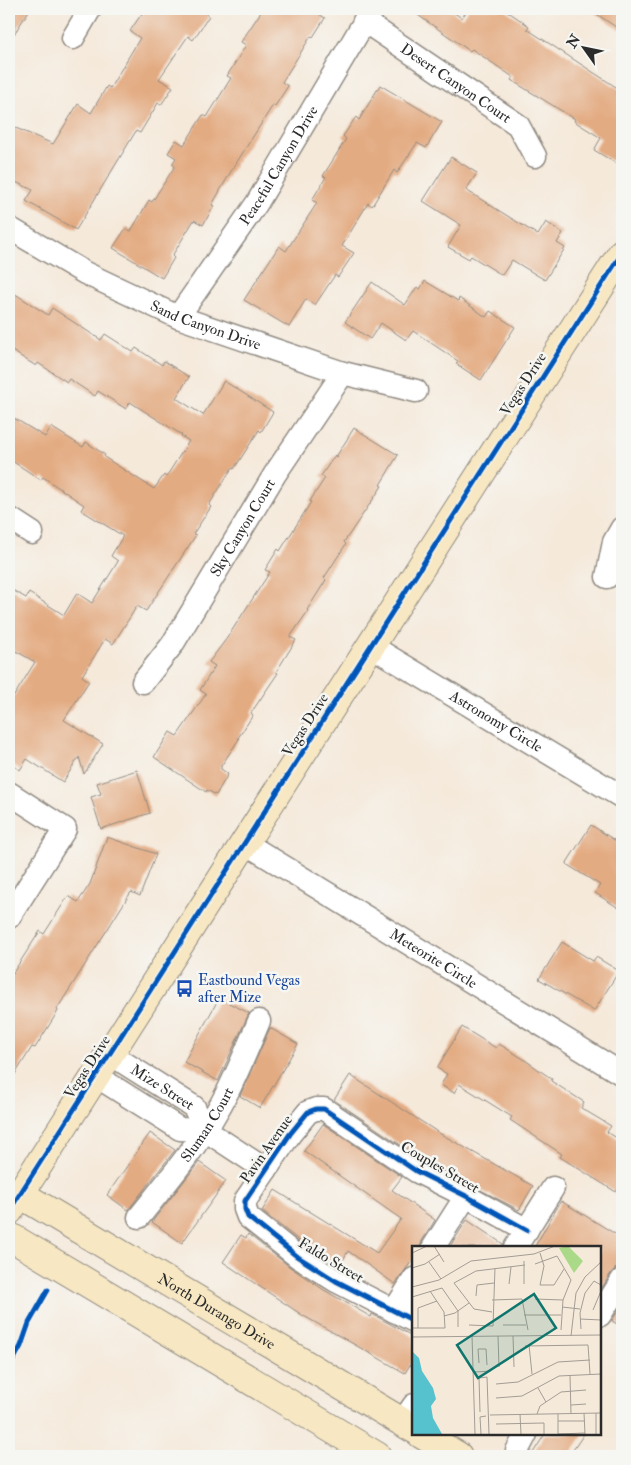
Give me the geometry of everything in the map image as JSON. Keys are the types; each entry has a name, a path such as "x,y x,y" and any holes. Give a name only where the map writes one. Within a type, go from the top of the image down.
{"main road":[{"name":"Vegas Drive","path":"14,1203 622,253"},
{"name":"North Durango Drive","path":"14,1203 412,1422"},
{"path":"9,1236 377,1456"},
{"name":"North Durango Drive","path":"429,1435 458,1456"}],"street":[{"path":"73,38 90,9"},
{"name":"Desert Canyon Court","path":"368,15 518,125 535,156"},
{"name":"Peaceful Canyon Drive","path":"178,317 257,203 368,15"},
{"name":"Sand Canyon Drive","path":"9,228 85,273 178,317 343,373 416,391"},
{"name":"Sky Canyon Court","path":"143,682 172,646 275,474 343,373"},
{"path":"9,518 32,533"},
{"path":"607,576 614,542 622,528"},
{"name":"Astronomy Circle","path":"371,646 622,797"},
{"path":"9,793 65,829 9,917"},
{"name":"Meteorite Circle","path":"244,843 622,1074"},
{"name":"Sluman Court","path":"139,1217 205,1130 227,1092 259,1021"},
{"name":"Mize Street","path":"103,1065 194,1107 205,1130"},
{"name":"Pavin Avenue","path":"245,1209 245,1201 290,1134 308,1112 316,1109"},
{"name":"Couples Street","path":"316,1109 324,1109 416,1171 466,1196 521,1239"},
{"path":"205,1130 266,1170"},
{"path":"521,1239 553,1188"},
{"path":"434,1246 466,1196"},
{"name":"Faldo Street","path":"245,1209 248,1217 298,1257 336,1280 404,1316"},
{"path":"601,1313 622,1280"},
{"path":"404,1316 412,1286"}],"building":[{"path":"9,9 30,9 9,42"},
{"path":"145,9 198,9 209,16 193,40 188,36 159,79 173,87 161,105 158,103 140,133 136,131 76,230 26,201 33,190 9,179 9,125 53,144 78,104 91,113 107,86 110,88 140,38 130,31"},
{"path":"263,9 311,9 325,18 313,37 311,36 282,82 288,86 275,106 273,105 230,173 203,225 194,220 172,256 174,258 162,278 113,248 126,228 131,231 149,200 152,202 175,166 172,164 176,158 168,153 176,140 184,145 203,115 207,117 231,78 227,76 246,45 241,42"},
{"path":"409,9 448,9 462,18 468,9 504,9 529,26 527,29 622,91 622,167 594,150 601,138 574,121 575,119 511,80 513,77 472,49 470,51"},
{"path":"589,9 622,9 622,31"},
{"path":"380,85 442,122 426,148 417,143 397,173 394,170 372,206 368,203 342,246 354,253 338,277 335,275 315,305 306,299 289,327 244,300 279,246 286,251 317,203 312,200 326,177 323,176 346,139 343,136 356,117 359,120"},
{"path":"451,157 477,173 466,190 538,235 546,222 563,233 557,243 565,248 545,280 512,260 502,275 471,256 469,259 448,247 461,225 423,201"},
{"path":"425,281 458,301 459,298 486,317 490,311 515,327 481,380 456,364 458,361 413,331 406,340 381,323 370,339 345,322 372,282 405,305 417,287 420,289"},
{"path":"9,290 48,315 52,308 101,340 105,334 133,352 136,348 162,365 164,361 189,377 176,398 203,415 224,381 273,412 234,469 232,468 209,505 211,507 193,534 196,535 146,611 137,606 113,644 105,639 82,676 89,681 64,720 103,744 84,774 79,757 63,782 27,759 20,770 9,763 9,692 14,696 35,662 9,647 9,588 26,598 29,593 64,615 77,593 92,603 118,561 111,556 123,536 81,510 84,505 43,477 41,480 9,459 9,415 45,437 51,427 83,447 86,442 105,455 104,457 154,489 164,475 166,477 189,441 130,402 126,409 98,391 95,396 69,379 67,382 38,363 36,366 9,349"},
{"path":"354,428 398,455 380,485 382,486 344,542 346,544 324,578 326,580 290,637 296,640 276,672 278,673 251,713 253,715 221,766 221,769 228,774 216,795 207,790 206,792 154,757 170,732 177,736 206,694 200,690 215,666 209,662 270,572 265,570 278,549 280,551 311,502 325,478 321,476 335,455 336,457"},
{"path":"137,770 150,813 101,829 91,797 101,794 97,783"},
{"path":"591,825 622,845 622,910 595,893 600,885 566,864"},
{"path":"107,837 156,854 140,896 131,892 57,1009 58,1011 35,1048 32,1047 9,1084 9,979 40,931 44,934 68,896 78,902 90,884"},
{"path":"562,942 593,961 596,957 619,971 594,1011 539,979"},
{"path":"219,998 249,1013 218,1081 184,1062"},
{"path":"462,1027 496,1048 499,1044 522,1058 552,1079 551,1081 584,1102 581,1108 611,1126 607,1132 622,1141 622,1182 616,1192 560,1157 562,1154 510,1120 512,1117 459,1084 454,1093 441,1085 447,1074 437,1068"},
{"path":"270,1028 298,1044 260,1108 240,1096"},
{"path":"350,1075 439,1133 533,1186 519,1210 423,1160 334,1100"},
{"path":"323,1124 402,1177 392,1190 435,1220 421,1246 412,1246 412,1261 395,1284 348,1251 339,1267 306,1246 262,1211 275,1190 377,1253 401,1219 304,1151"},
{"path":"150,1133 175,1150 128,1210 107,1195"},
{"path":"199,1162 226,1181 182,1243 152,1222"},
{"path":"561,1201 622,1238 622,1267 616,1268 611,1273 601,1289 601,1246 535,1246"},
{"path":"467,1220 503,1244 502,1246 450,1246"},
{"path":"248,1234 290,1267 324,1290 371,1317 372,1314 412,1336 412,1361 405,1373 302,1315 223,1262 241,1235 246,1238"},
{"path":"622,1304 622,1327 612,1321"},
{"path":"544,1435 583,1435 569,1456 531,1456"}],"cycle path":[{"path":"9,1211 622,253"},
{"path":"412,1320 336,1281 298,1257 248,1217 245,1201 290,1134 308,1112 324,1109 416,1171 527,1230"},
{"path":"9,1368 21,1346 29,1323 48,1290"}],"place":[{"name":"Eastbound Vegas after Mize","path":"184,989"}]}
